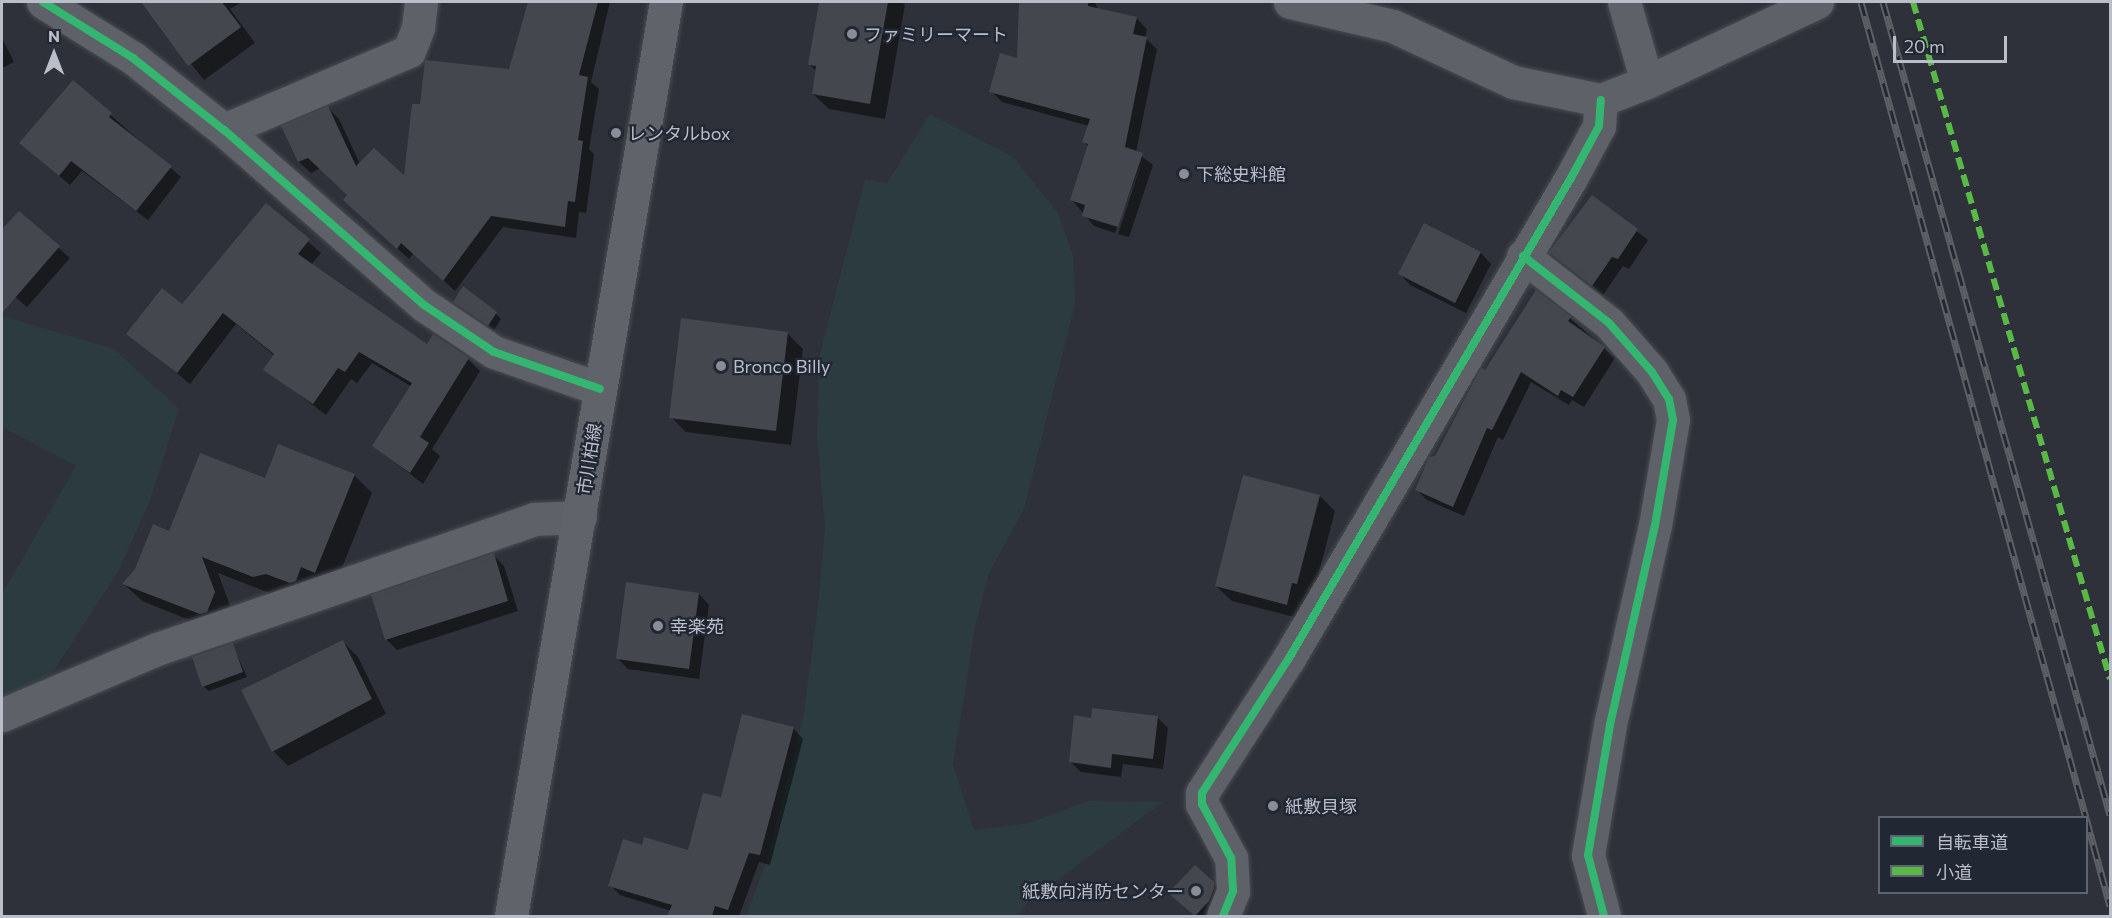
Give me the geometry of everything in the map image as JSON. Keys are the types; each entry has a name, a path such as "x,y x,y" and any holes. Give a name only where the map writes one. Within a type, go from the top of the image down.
{"main road":[{"name":"市川柏線","path":"511,916 666,2"}],"street":[{"path":"43,2 133,58 224,130 424,305 494,352 600,389"},
{"path":"224,130 409,51 418,27 421,2"},
{"path":"1290,2 1394,26 1513,82 1601,100 1647,82 1817,2"},
{"path":"1624,2 1647,82"},
{"path":"1223,916 1233,891 1231,858 1202,804 1202,793 1289,658 1599,126 1601,100"},
{"path":"1523,256 1609,324 1652,372 1669,399 1673,420 1655,525 1610,725 1587,855 1604,916"},
{"path":"2,715 157,649 523,523 554,517 580,517"}],"shaded area":[{"path":"930,114 1013,157 1058,213 1073,255 1075,304 1024,509 989,573 975,627 953,765 974,830 1029,823 1088,801 1163,802 1029,901 1017,916 746,916 766,862 803,719 818,606 825,526 817,438 819,358 865,179 887,183"},
{"path":"2,316 114,349 179,409 149,503 118,572 53,672 2,707 2,594 76,466 2,427"}],"building":[{"path":"141,2 222,2 241,27 188,66"},
{"path":"528,2 598,2 579,75 588,77 578,140 583,141 575,202 568,201 565,227 491,216 443,281 401,243 397,249 343,200 347,195 308,158 298,162 281,126 328,106 356,166 374,148 404,175 412,104 420,104 425,60 509,69"},
{"path":"819,2 888,2 870,104 812,94 816,66 808,65"},
{"path":"1019,2 1088,2 1088,6 1137,17 1133,34 1147,37 1125,147 1143,153 1118,227 1082,216 1085,205 1070,200 1088,144 1082,142 1090,119 989,92 1000,53 1017,58"},
{"path":"73,80 112,113 109,117 172,166 136,211 71,161 59,176 19,143"},
{"path":"1592,195 1638,229 1618,259 1612,257 1592,286 1549,252"},
{"path":"266,203 310,239 298,254 427,344 433,334 469,358 420,437 429,443 410,473 372,446 412,383 359,352 345,372 338,368 313,404 263,370 274,354 223,313 177,373 126,334 162,288 182,304"},
{"path":"19,211 60,246 2,313 2,229"},
{"path":"1424,223 1481,252 1455,303 1398,274"},
{"path":"463,286 497,312 488,326 453,302"},
{"path":"1536,290 1571,317 1568,321 1605,347 1573,397 1561,390 1558,396 1521,372 1492,430 1487,428 1453,507 1415,490 1429,457 1435,456 1481,368 1485,370"},
{"path":"681,318 788,332 776,431 669,418"},
{"path":"278,444 355,474 315,573 301,567 296,581 290,583 266,574 253,577 202,557 215,592 207,612 200,614 122,584 135,569 153,524 169,531 200,453 265,478"},
{"path":"1243,475 1320,495 1297,584 1292,583 1287,605 1215,586"},
{"path":"494,553 508,601 385,640 371,595"},
{"name":"幸楽苑","path":"626,582 699,593 689,669 616,659"},
{"path":"343,640 372,699 272,752 241,690"},
{"path":"233,643 243,672 202,687 192,657"},
{"path":"1092,708 1158,716 1153,759 1112,754 1111,768 1069,762 1074,715 1091,718"},
{"path":"742,714 794,727 760,855 749,853 728,910 715,906 712,916 667,916 672,905 608,886 623,839 642,845 644,837 688,850 703,793 721,797"},
{"path":"1195,865 1214,882 1214,888 1209,901 1195,916 1168,893"}],"railway":[{"path":"1861,2 2085,816"},
{"path":"1883,2 2110,815"},
{"path":"2088,825 2110,906"}],"marked path":[{"path":"1913,2 2110,679"}],"cycle path":[{"path":"43,2 133,58 224,130 424,305 494,352 600,389"},
{"path":"1223,916 1233,891 1231,858 1202,804 1202,793 1289,658 1571,178 1599,126 1601,100"},
{"path":"1523,256 1609,323 1652,372 1669,399 1673,420 1655,525 1610,725 1588,855 1604,916"}],"place":[{"name":"ファミリーマート","path":"852,34"},
{"name":"レンタルbox","path":"616,133"},
{"name":"下総史料館","path":"1184,174"},
{"name":"Bronco Billy","path":"721,366"},
{"name":"幸楽苑","path":"658,626"},
{"name":"紙敷貝塚","path":"1273,806"},
{"name":"紙敷向消防センター","path":"1196,891"}]}
